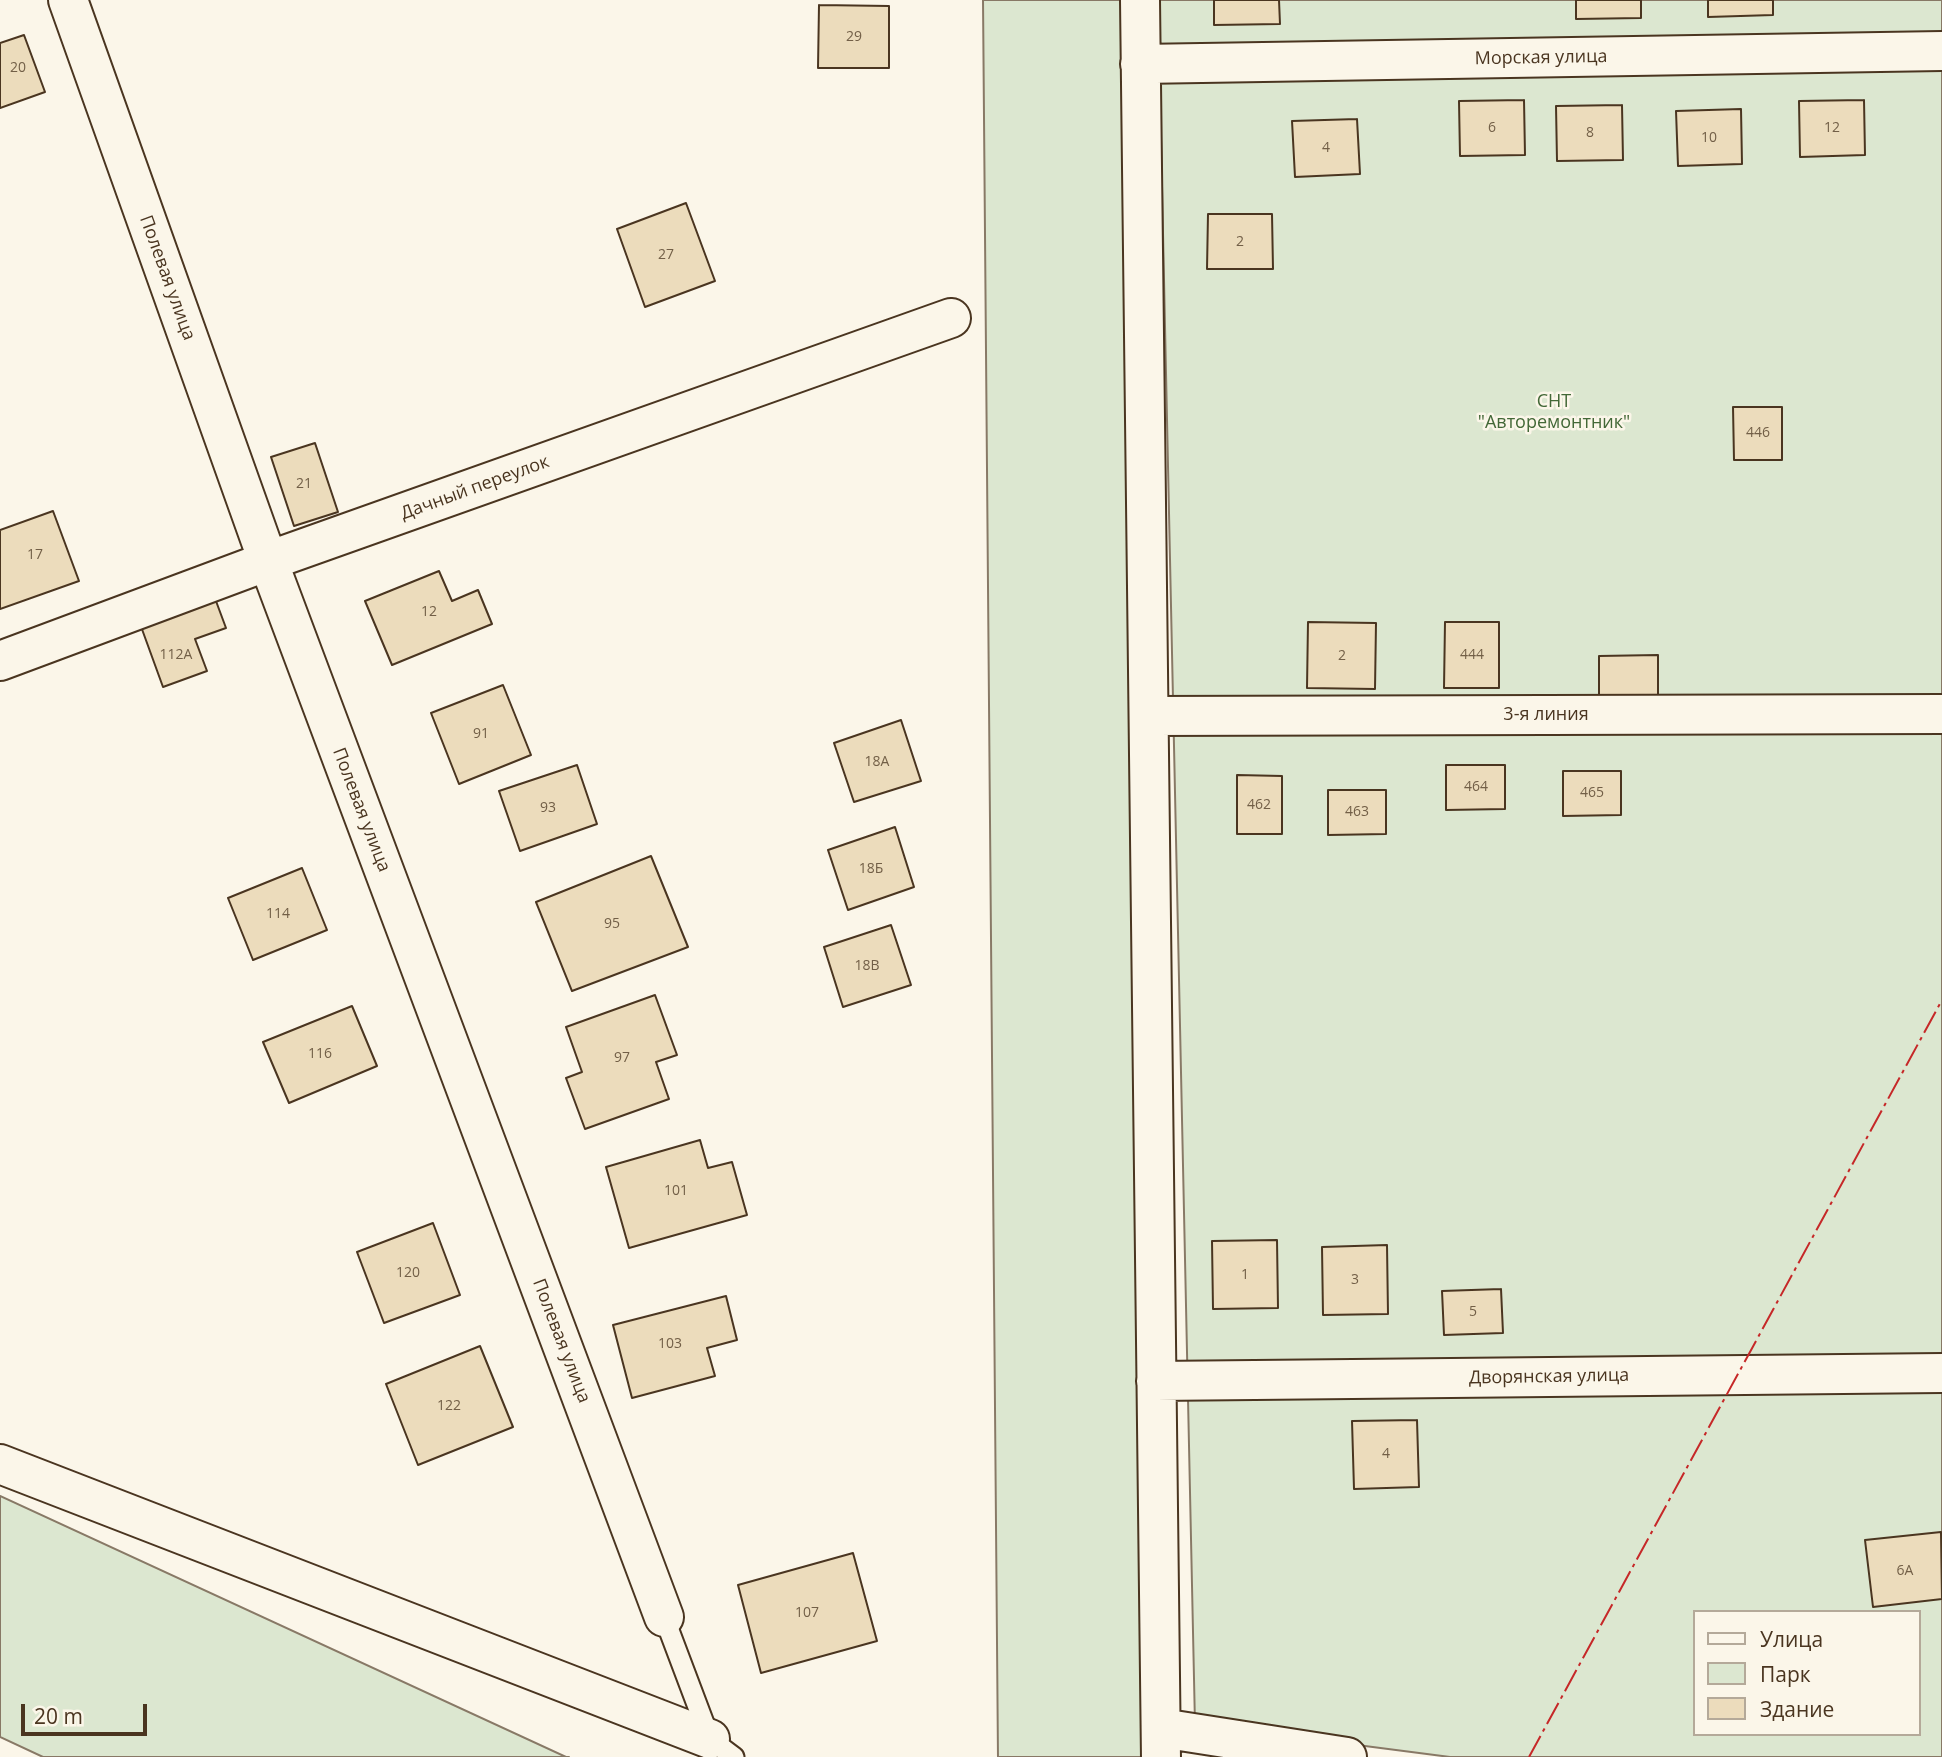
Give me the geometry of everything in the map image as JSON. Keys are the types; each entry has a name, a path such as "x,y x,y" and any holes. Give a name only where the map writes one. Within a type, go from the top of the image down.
{"street":[{"name":"Полевая улица","path":"68,0 268,561 664,1617"},
{"path":"1140,0 1161,1743 1348,1757"},
{"name":"Морская улица","path":"1140,64 1942,51"},
{"name":"Дачный переулок","path":"0,662 268,561 951,318"},
{"name":"3-я линия","path":"1150,716 1942,714"},
{"name":"Дворянская улица","path":"1156,1381 1942,1373"},
{"path":"0,1464 722,1748"}],"lane":[{"path":"664,1617 722,1748"}],"green space":[{"path":"983,0 1126,0 1143,1757 998,1757"},
{"name":"СНТ \"Авторемонтник\"","path":"1158,0 1942,0 1942,1757 1450,1757 1195,1724"},
{"path":"0,1496 566,1757 43,1757 0,1737"}],"building":[{"path":"1214,0 1279,0 1280,24 1214,25"},
{"path":"1576,0 1641,0 1641,18 1576,19"},
{"path":"1708,0 1773,0 1773,15 1708,17"},
{"path":"819,5 889,6 889,68 818,68"},
{"path":"24,35 45,92 0,108 0,43"},
{"path":"1524,100 1525,155 1460,156 1459,101"},
{"path":"1864,100 1865,155 1800,157 1799,101"},
{"path":"1622,105 1623,160 1557,161 1556,106"},
{"path":"1741,109 1742,164 1678,166 1676,111"},
{"path":"1357,119 1360,174 1295,177 1292,121"},
{"path":"686,203 715,281 645,307 617,229"},
{"path":"1208,214 1272,214 1273,269 1207,269"},
{"path":"1733,407 1782,407 1782,460 1734,460"},
{"path":"315,443 338,512 294,526 271,457"},
{"path":"53,511 79,581 0,609 0,530"},
{"path":"439,571 452,601 478,590 492,624 392,665 365,601"},
{"path":"213,593 226,628 195,639 207,671 163,687 139,621"},
{"path":"1308,622 1376,623 1375,689 1307,688"},
{"path":"1445,622 1499,622 1499,688 1444,688"},
{"path":"1658,655 1658,700 1599,700 1599,656"},
{"path":"503,685 531,755 459,784 431,713"},
{"path":"901,720 921,781 854,802 834,743"},
{"path":"577,765 597,824 520,851 499,791"},
{"path":"1446,765 1505,765 1505,809 1446,810"},
{"path":"1563,771 1621,771 1621,815 1563,816"},
{"path":"1237,775 1282,776 1282,834 1237,834"},
{"path":"1328,790 1386,790 1386,834 1328,835"},
{"path":"895,827 914,887 848,910 828,850"},
{"path":"651,856 688,947 572,991 536,902"},
{"path":"302,868 327,930 253,960 228,898"},
{"path":"891,925 911,985 843,1007 824,947"},
{"path":"655,995 677,1055 656,1062 669,1099 585,1129 566,1078 582,1072 566,1027"},
{"path":"352,1006 377,1066 289,1103 263,1042"},
{"path":"700,1140 708,1168 732,1162 747,1215 629,1248 606,1167"},
{"path":"433,1223 460,1295 384,1323 357,1252"},
{"path":"1277,1240 1278,1308 1213,1309 1212,1241"},
{"path":"1387,1245 1388,1314 1323,1315 1322,1247"},
{"path":"1501,1289 1503,1333 1444,1335 1442,1291"},
{"path":"726,1296 737,1340 707,1348 715,1376 632,1398 613,1325"},
{"path":"480,1346 513,1427 418,1465 386,1384"},
{"path":"1417,1420 1419,1487 1354,1489 1352,1421"},
{"path":"1941,1532 1942,1599 1873,1607 1865,1540"},
{"path":"853,1553 877,1641 761,1673 738,1585"}],"power":[{"path":"1529,1757 1942,1000"}]}
